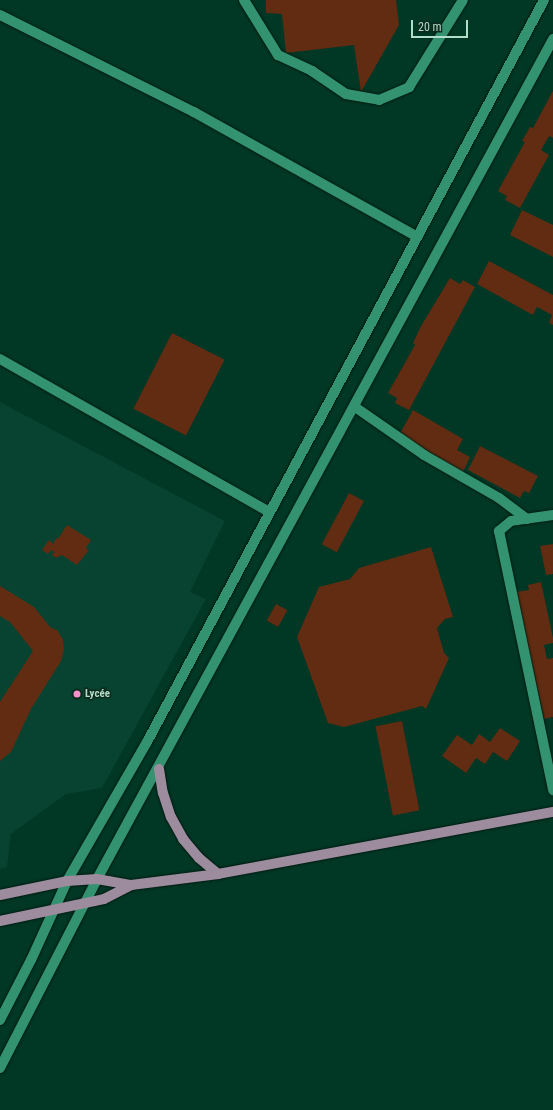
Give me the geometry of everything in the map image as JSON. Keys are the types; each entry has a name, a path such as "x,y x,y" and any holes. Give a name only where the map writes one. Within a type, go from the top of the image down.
{"main road":[{"path":"159,769 163,794 177,828 199,858 218,874"},
{"path":"0,895 67,881 97,879 131,885 218,874 553,812"},
{"path":"0,921 54,911 104,899 131,885"}],"street":[{"path":"244,0 278,55 312,71 346,94 379,100 409,87 463,0"},
{"path":"0,1020 31,960 67,881 147,742 416,236 544,0"},
{"path":"0,15 194,112 416,236"},
{"path":"0,1068 97,879 159,769 553,39"},
{"path":"0,358 269,512"},
{"path":"355,407 424,455 499,498 527,519"},
{"path":"553,515 511,521 499,531 550,759 553,790"}],"shaded area":[{"name":"Lycée","path":"0,402 225,521 190,592 206,599 102,788 66,794 11,834 7,867 0,869"}],"building":[{"path":"266,0 396,0 399,25 361,92 354,45 286,53 282,14 266,13"},
{"path":"553,91 553,138 549,136 541,150 549,155 520,208 505,200 507,196 498,191 525,142 522,141 530,127 533,128"},
{"path":"522,210 553,225 553,257 510,235"},
{"path":"489,261 553,295 553,325 549,323 552,315 537,307 533,315 477,284"},
{"path":"450,278 460,284 463,280 475,287 409,410 395,403 397,398 388,393 415,345 413,343 420,328"},
{"path":"172,333 225,360 186,436 133,409"},
{"path":"413,410 463,439 457,450 470,457 463,472 399,435"},
{"path":"480,446 538,476 529,493 524,491 520,498 468,470"},
{"path":"349,493 364,501 337,552 322,544"},
{"path":"67,525 91,540 86,548 89,550 77,565 62,555 56,558 52,555 54,552 51,550 48,554 42,550 49,540 53,544 56,538 58,539"},
{"path":"553,544 553,574 546,575 540,546"},
{"path":"431,547 453,617 445,619 437,628 444,653 449,658 426,709 422,706 344,727 328,723 297,637 319,587 350,579 359,568"},
{"path":"541,582 553,638 553,643 544,645 547,659 553,658 553,717 544,719 516,592 529,590 528,585"},
{"path":"0,586 34,607 51,628 57,630 63,640 64,649 61,661 31,709 11,752 0,761 0,702 33,651 10,622 0,616"},
{"path":"276,604 287,610 278,627 267,621"},
{"path":"402,721 419,810 393,815 375,726"},
{"path":"500,728 520,741 507,761 493,752 485,764 476,758 466,773 442,756 457,735 472,745 479,734 490,742"}],"place":[{"name":"Lycée","path":"77,694"}]}
